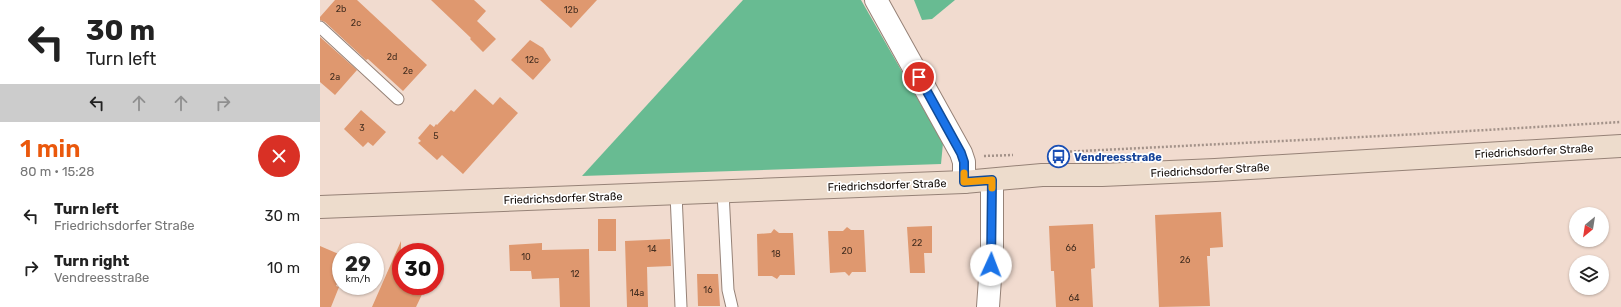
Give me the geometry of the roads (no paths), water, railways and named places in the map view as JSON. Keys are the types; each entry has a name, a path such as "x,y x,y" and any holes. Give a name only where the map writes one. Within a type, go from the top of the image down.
{"main road":[{"name":"Friedrichsdorfer Straße","path":"320,207 723,192 964,172 992,180 1042,175 1102,175 1216,170 1621,146"}],"street":[{"path":"876,0 961,153 964,172"},
{"path":"988,307 992,250 992,180"}],"lane":[{"path":"320,28 398,99"},
{"path":"723,192 728,290 732,307"},
{"path":"676,194 681,307"}],"place":[{"name":"Vendreesstraße","path":"1058,157"}]}
